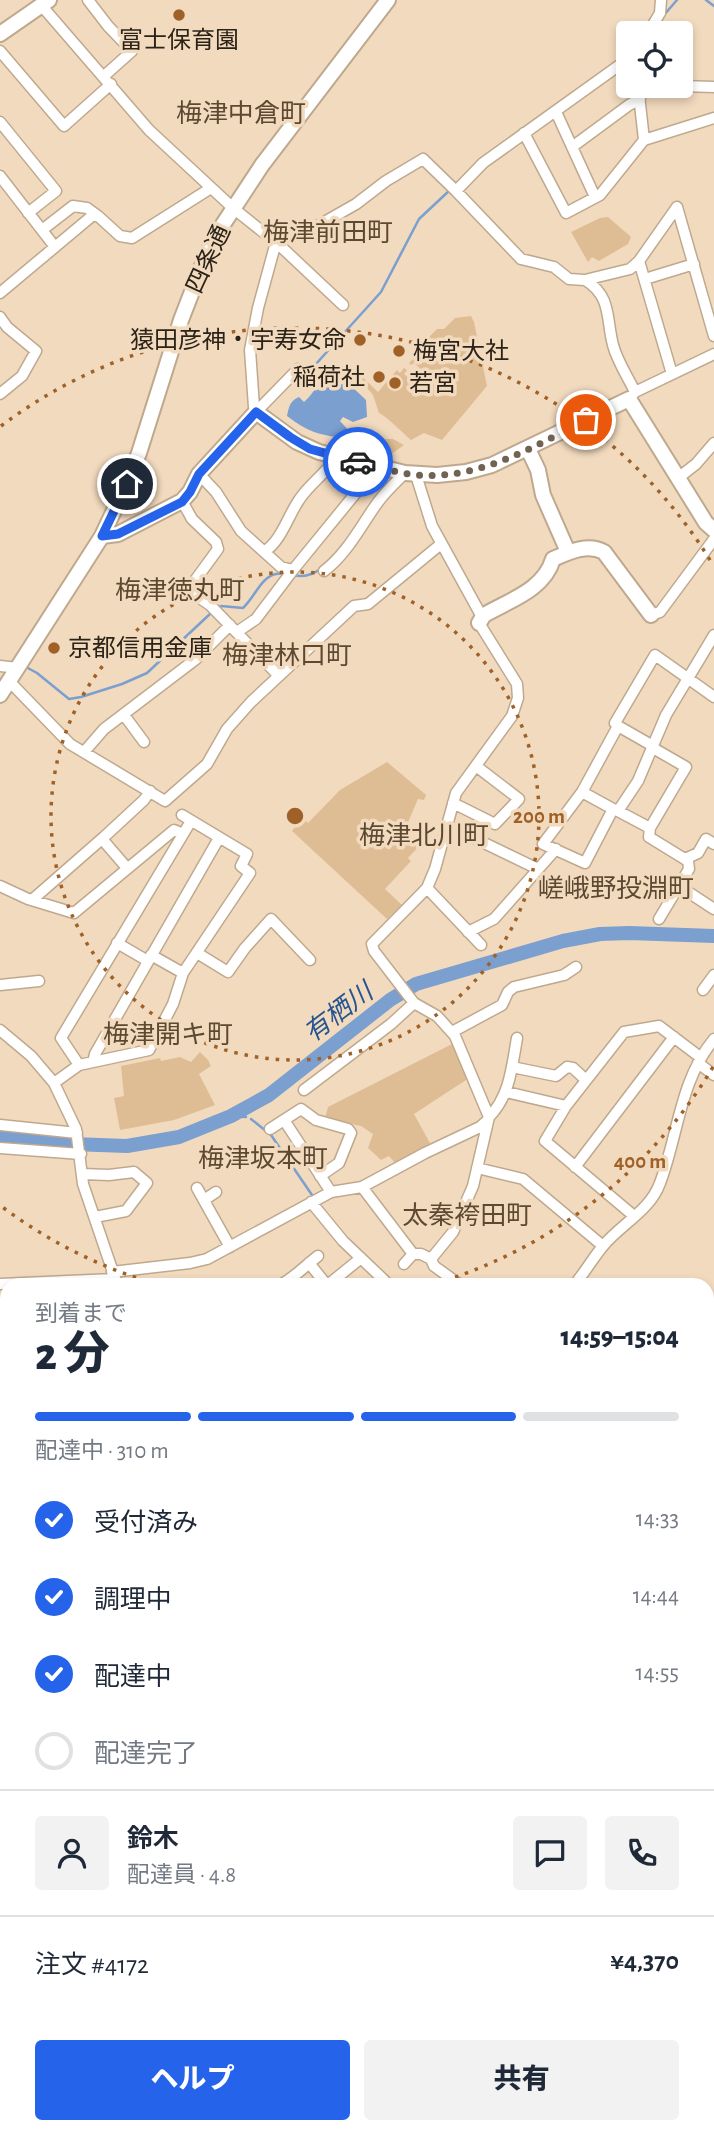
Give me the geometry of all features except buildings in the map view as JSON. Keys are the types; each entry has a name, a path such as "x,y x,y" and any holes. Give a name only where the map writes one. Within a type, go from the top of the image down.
{"main road":[{"name":"四条通","path":"0,695 102,536 139,453 181,320 205,258 233,208 270,154 388,0"},
{"path":"0,34 45,3"},
{"path":"102,536 118,534 182,502 199,474 256,412 310,449 410,474 466,472 492,465 528,449 632,395 678,478 706,523 714,530"},
{"path":"528,449 538,470 542,495 568,552"},
{"path":"480,620 539,584 549,573 553,559 568,552 595,547 604,552 650,615"}],"street":[{"path":"0,51 64,126 132,51 88,0"},
{"path":"655,21 660,12 661,0"},
{"path":"45,3 149,130 233,208 275,240 343,305"},
{"path":"456,191 482,163 616,68"},
{"path":"693,86 714,87"},
{"path":"572,147 640,99 644,140"},
{"path":"556,112 595,197"},
{"path":"524,134 566,213 600,195 644,140 714,118"},
{"path":"0,122 56,191 28,213"},
{"path":"275,240 305,233 356,204 386,181 423,159 521,259 555,267 569,279 585,280 630,269 639,261 677,207 714,336"},
{"path":"0,176 55,247"},
{"path":"42,230 73,206 88,208 120,236 132,238 211,188"},
{"path":"0,293 92,216 98,216"},
{"path":"275,240 250,350 256,412 298,369"},
{"path":"639,261 672,374"},
{"path":"645,279 694,264"},
{"path":"585,280 596,288 606,302 613,345 632,395 714,354"},
{"path":"0,394 22,376 36,351 1,320"},
{"path":"678,478 696,464 714,443"},
{"path":"84,752 104,729 234,629 256,619 377,467"},
{"path":"265,551 282,530 300,497 326,470"},
{"path":"199,474 216,492 241,531 281,567 293,570"},
{"path":"324,571 366,522 379,500 410,474 441,544 517,684 518,698 512,716 456,793 435,869 427,888 372,944 374,951 412,1001 437,1016 452,1032 489,1119 473,1186 453,1232 430,1259"},
{"path":"182,502 192,519 216,542 218,549 188,590 211,605 279,676"},
{"path":"650,615 660,612 714,539"},
{"path":"9,681 70,744 165,801 207,764 227,729 251,702 354,606 368,604 441,544"},
{"path":"618,726 582,792 543,844 585,863 615,810 638,782 666,715 714,635"},
{"path":"659,919 689,869 685,859 649,837 650,828 686,767 615,723 655,655 714,697"},
{"path":"0,666 18,668"},
{"path":"124,715 145,742"},
{"path":"453,803 495,824 519,799 476,766"},
{"path":"32,900 144,800 150,790"},
{"path":"582,792 650,828"},
{"path":"54,1083 79,1065 149,1049 173,1004 183,973 250,873 241,866 247,854 186,818 183,834 61,1038 79,1065"},
{"path":"447,825 538,869"},
{"path":"0,886 32,900 74,913 174,830 183,834"},
{"path":"93,1062 95,1054 219,838"},
{"path":"685,859 698,853 706,838 714,844"},
{"path":"102,839 127,868"},
{"path":"468,932 494,919 556,849"},
{"path":"679,886 714,909"},
{"path":"427,888 481,945"},
{"path":"197,953 228,972 271,919 310,960"},
{"path":"117,943 183,973"},
{"path":"452,1032 502,1004 514,987 564,975 576,967"},
{"path":"702,990 714,975"},
{"path":"0,985 39,981"},
{"path":"304,1090 391,1024 412,1001"},
{"path":"634,1216 545,1141 566,1106 624,1032 659,1026 714,1074"},
{"path":"0,1030 31,1056 54,1083 77,1135 82,1174 114,1278 207,1259 331,1192 362,1187 438,1146 480,1127 497,1109 506,1093 517,1038"},
{"path":"575,1167 674,1037"},
{"path":"580,1278 603,1246 651,1201 660,1184 681,1113 686,1085 714,1039"},
{"path":"512,1066 556,1076 567,1067 573,1068 586,1080"},
{"path":"506,1093 566,1106"},
{"path":"270,1129 301,1109 316,1120 348,1129 351,1133 339,1163 320,1176"},
{"path":"284,1120 331,1192"},
{"path":"0,1125 77,1135"},
{"path":"0,1147 81,1153"},
{"path":"477,1168 523,1179 603,1246"},
{"path":"82,1174 134,1172 147,1183 126,1211 95,1217"},
{"path":"362,1187 413,1254"},
{"path":"197,1188 229,1247"},
{"path":"204,1200 216,1192"},
{"path":"311,1202 334,1231 381,1278"},
{"path":"404,1264 413,1254 421,1254 451,1278"},
{"path":"293,1278 318,1256"},
{"path":"335,1278 361,1258"},
{"path":"309,1263 322,1278"}],"shaded area":[{"path":"608,217 631,237 628,244 599,261 592,257 588,262 571,232"},
{"path":"471,316 487,386 442,440 424,433 411,440 379,413 373,395 351,369 378,392 397,370 400,373 404,368 407,370 404,374 415,383 425,373 414,363 409,363 414,358 411,355 437,329 444,329 455,318"},
{"path":"358,429 379,439 393,439 404,445 386,458 359,450 364,444 353,432"},
{"path":"387,762 426,795 424,800 418,799 403,834 421,844 408,858 411,861 385,889 402,905 387,919 292,831 302,817 308,823 340,790"},
{"path":"454,1043 469,1078 414,1114 430,1143 395,1163 389,1156 381,1160 368,1148 373,1134 361,1126 325,1118 328,1107"},
{"path":"200,1052 211,1066 199,1074 215,1105 174,1120 120,1130 114,1098 124,1096 121,1066 160,1058 161,1061 180,1057 191,1062"}],"water":[{"path":"329,366 334,367 341,380 366,400 367,417 353,422 343,417 340,421 360,446 345,430 336,437 322,434 304,428 287,416 292,402 299,397 304,402"}],"waterway":[{"path":"664,15 677,0"},
{"path":"706,0 714,6"},
{"path":"497,147 577,90"},
{"path":"297,385 381,292 419,219 451,189"},
{"path":"293,575 306,576 319,570"},
{"path":"217,609 221,606 243,608 266,579 286,574"},
{"path":"26,667 69,699 81,697 147,673 211,613"},
{"name":"有栖川","path":"0,1137 127,1146 179,1137 231,1116 269,1095 390,1000 416,984 563,941 600,934 714,936"},
{"path":"231,1116 246,1117"},
{"path":"251,1119 271,1135 312,1195"}],"way so far":[{"path":"358,462 416,475 466,472 514,456 586,420"}],"place":[{"name":"富士保育園","path":"179,15"},
{"name":"猿田彦神・宇寿女命","path":"360,340"},
{"name":"梅宮大社","path":"399,351"},
{"name":"稲荷社","path":"379,377"},
{"name":"若宮","path":"395,383"},
{"name":"京都信用金庫","path":"54,648"}],"district":[{"name":"梅津中倉町","path":"241,113"},
{"name":"梅津前田町","path":"328,232"},
{"name":"梅津徳丸町","path":"180,590"},
{"name":"梅津林口町","path":"287,655"},
{"name":"梅津北川町","path":"424,835"},
{"name":"嵯峨野投淵町","path":"616,888"},
{"name":"梅津開キ町","path":"168,1034"},
{"name":"梅津坂本町","path":"263,1158"},
{"name":"太秦袴田町","path":"467,1215"}],"route":[{"path":"127,484 102,536 118,534 182,502 199,474 256,412 310,449 358,462"}]}
